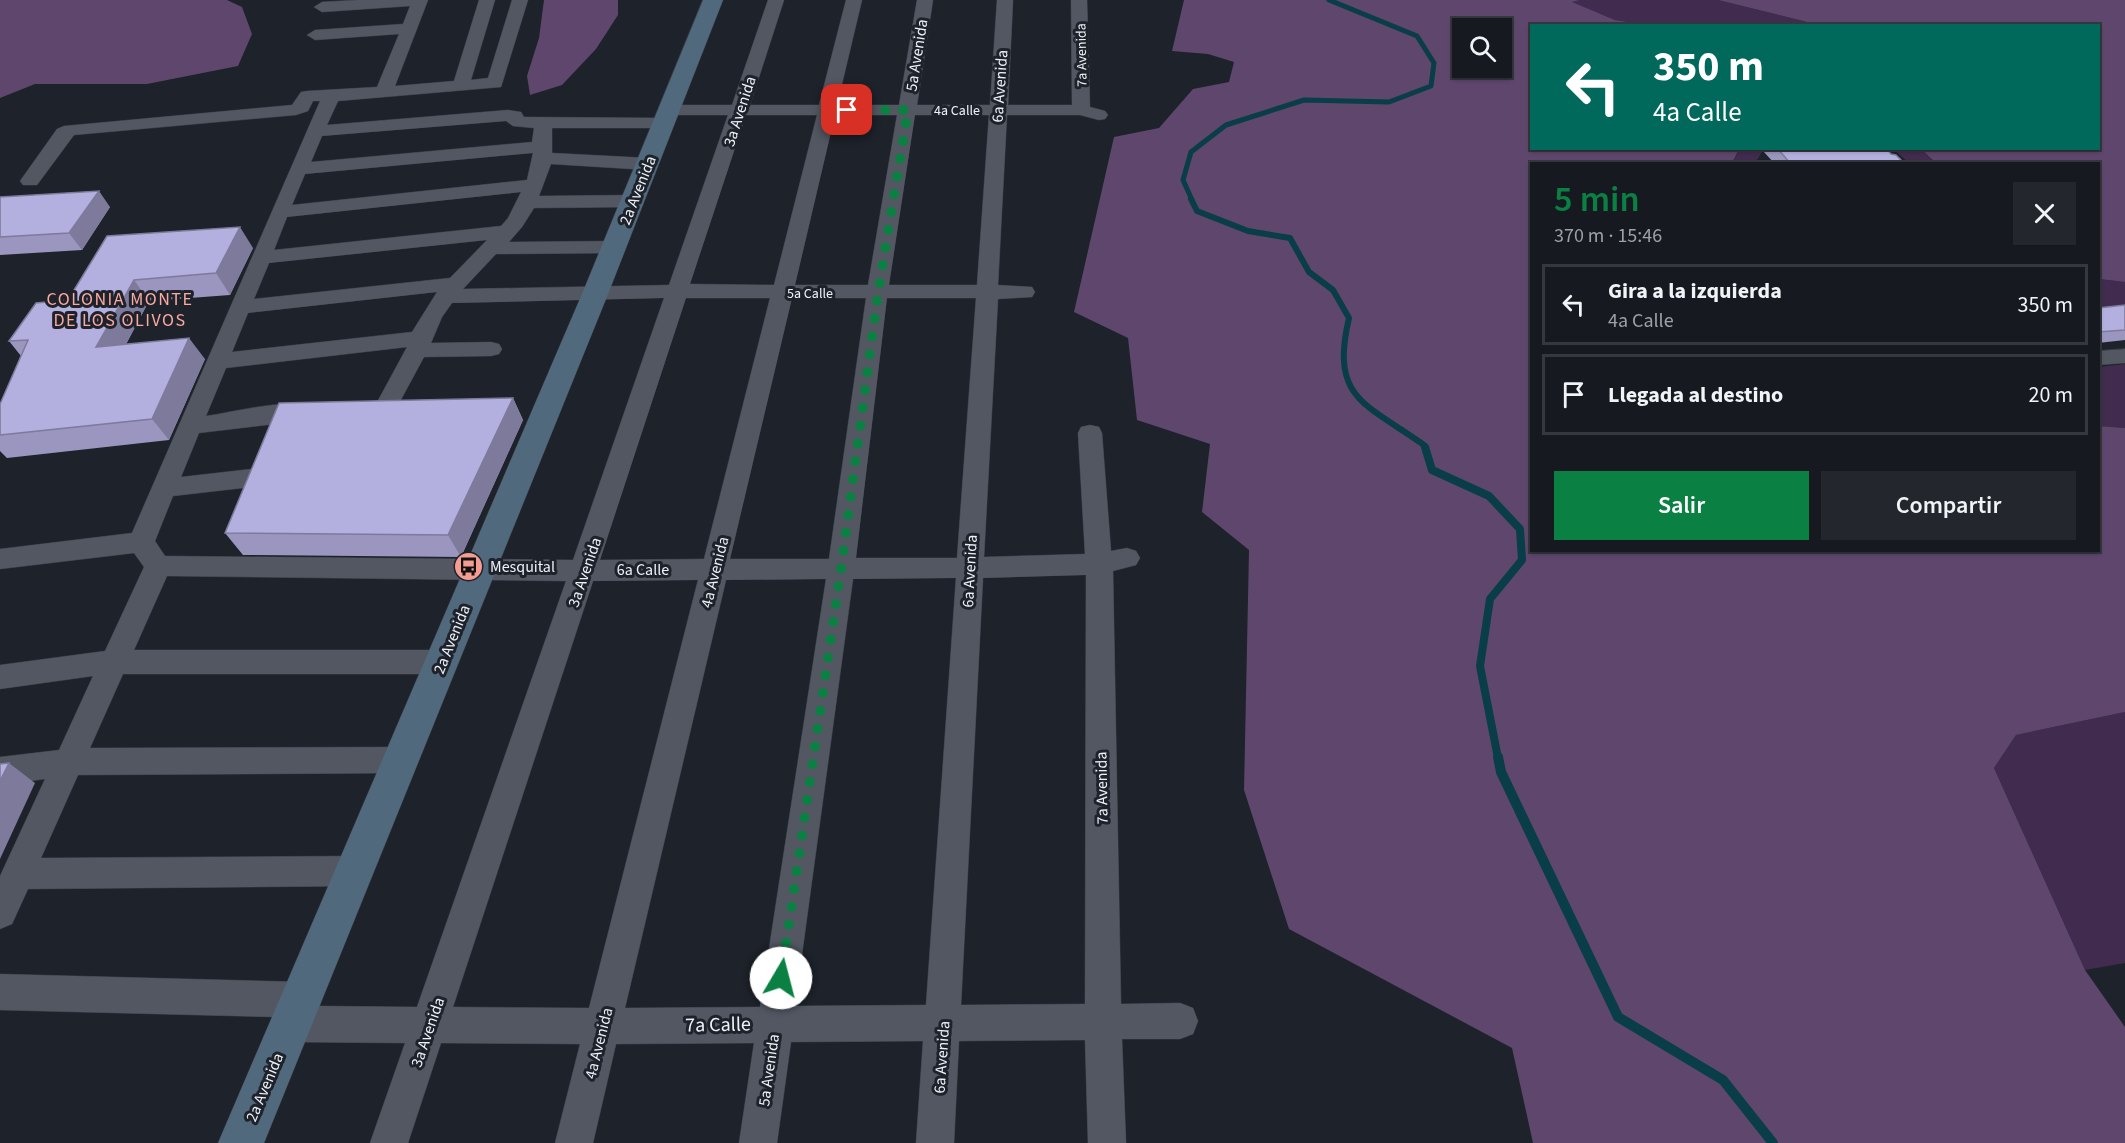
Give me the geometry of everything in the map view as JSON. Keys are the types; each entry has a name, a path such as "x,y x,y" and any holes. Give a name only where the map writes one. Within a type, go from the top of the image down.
{"main road":[{"name":"2a Avenida","path":"241,1143 595,294 713,0"}],"street":[{"path":"322,7 420,0 387,85 382,92"},
{"path":"461,85 487,0"},
{"path":"30,181 64,133 70,130 296,110 302,107 307,96 497,82 520,0"},
{"name":"3a Avenida","path":"389,1143 776,0"},
{"name":"4a Avenida","path":"574,1143 854,0"},
{"name":"5a Avenida","path":"758,1143 841,569 878,293 925,0"},
{"name":"6a Avenida","path":"935,1143 985,293 1005,0"},
{"name":"7a Avenida","path":"1079,0 1081,110"},
{"path":"315,34 409,28"},
{"path":"141,542 331,96"},
{"name":"4a Calle","path":"316,131 508,115 515,116 515,120 519,122 544,123 740,109 1081,110 1099,115"},
{"path":"164,488 272,445 333,413 382,414 418,344 450,290 516,222 530,193 542,153 544,123"},
{"path":"300,169 542,153 648,164"},
{"path":"281,212 530,193 633,201"},
{"path":"263,257 500,240 614,247"},
{"name":"5a Calle","path":"241,307 450,290 595,294 679,291 783,294 1024,292"},
{"path":"218,361 418,344 491,349"},
{"path":"190,426 272,445"},
{"name":"7a Avenida","path":"1090,433 1113,561 1103,1023 1107,1143"},
{"path":"248,507 272,445"},
{"path":"0,559 141,542"},
{"path":"0,913 71,762 113,662 158,566 141,542"},
{"name":"6a Calle","path":"158,566 226,557 478,571 585,568 969,568 1113,561"},
{"path":"0,677 113,662 442,662"},
{"path":"0,771 71,762 401,760"},
{"path":"18,873 355,871"},
{"name":"7a Calle","path":"0,992 297,1012 430,1025 1180,1022"}],"shaded area":[{"path":"0,0 227,0 242,7 252,34 238,66 147,84 35,84 0,98"},
{"path":"544,0 618,0 618,15 596,49 562,85 530,95 527,76 539,38"},
{"path":"1184,0 1580,0 1572,2 1615,20 1641,24 1530,24 1530,150 1738,150 1732,162 1530,162 1530,552 2100,552 2100,426 2125,428 2125,712 2016,735 1994,768 2085,970 2125,1027 2125,1143 1533,1143 1512,1048 1289,929 1244,790 1249,550 1202,512 1210,444 1137,420 1128,338 1074,312 1114,137 1159,128 1193,89 1229,82 1234,62 1208,54 1172,51"},
{"path":"1580,0 1718,0 1815,24 1641,24 1615,20 1571,2"},
{"path":"1718,0 2125,0 2125,282 2100,279 2100,162 1935,162 1922,150 2100,150 2100,24 1815,24"},
{"path":"1739,150 1763,150 1756,162 1733,162"},
{"path":"1894,150 1922,150 1935,162 1908,162"},
{"path":"2100,279 2125,282 2125,312 2100,314"},
{"path":"2125,364 2125,428 2100,426 2100,367"},
{"path":"2125,712 2125,963 2085,970 1994,768 2016,735"}],"building":[{"path":"1779,150 1888,150 1903,162 1789,162"},
{"path":"99,191 69,233 0,237 0,197"},
{"path":"240,227 216,273 134,280 96,347 189,338 152,419 0,435 0,404 28,340 9,341 36,303 68,300 107,236"},
{"path":"2125,305 2125,330 2100,332 2100,308"},
{"path":"513,398 448,535 225,533 279,403"},
{"path":"9,763 0,781 0,764"}],"waterway":[{"path":"1192,200 1183,180 1191,152 1226,125 1304,100 1389,102 1431,86 1434,63 1417,36 1329,0"},
{"path":"1191,199 1197,211 1248,231 1290,238 1309,272 1333,290 1349,318 1344,345 1344,366 1349,383 1357,396 1369,408 1424,445 1425,449"},
{"path":"1425,447 1432,470 1489,496 1520,529 1522,560 1490,599 1480,666 1498,758"},
{"path":"1498,757 1501,772 1618,1017 1723,1080 1773,1143"}],"place":[{"name":"Mesquital","path":"469,566"}],"district":[{"name":"COLONIA MONTE DE LOS OLIVOS","path":"120,309"}],"route":[{"path":"781,978 841,569 878,293 908,110 847,110"}]}
